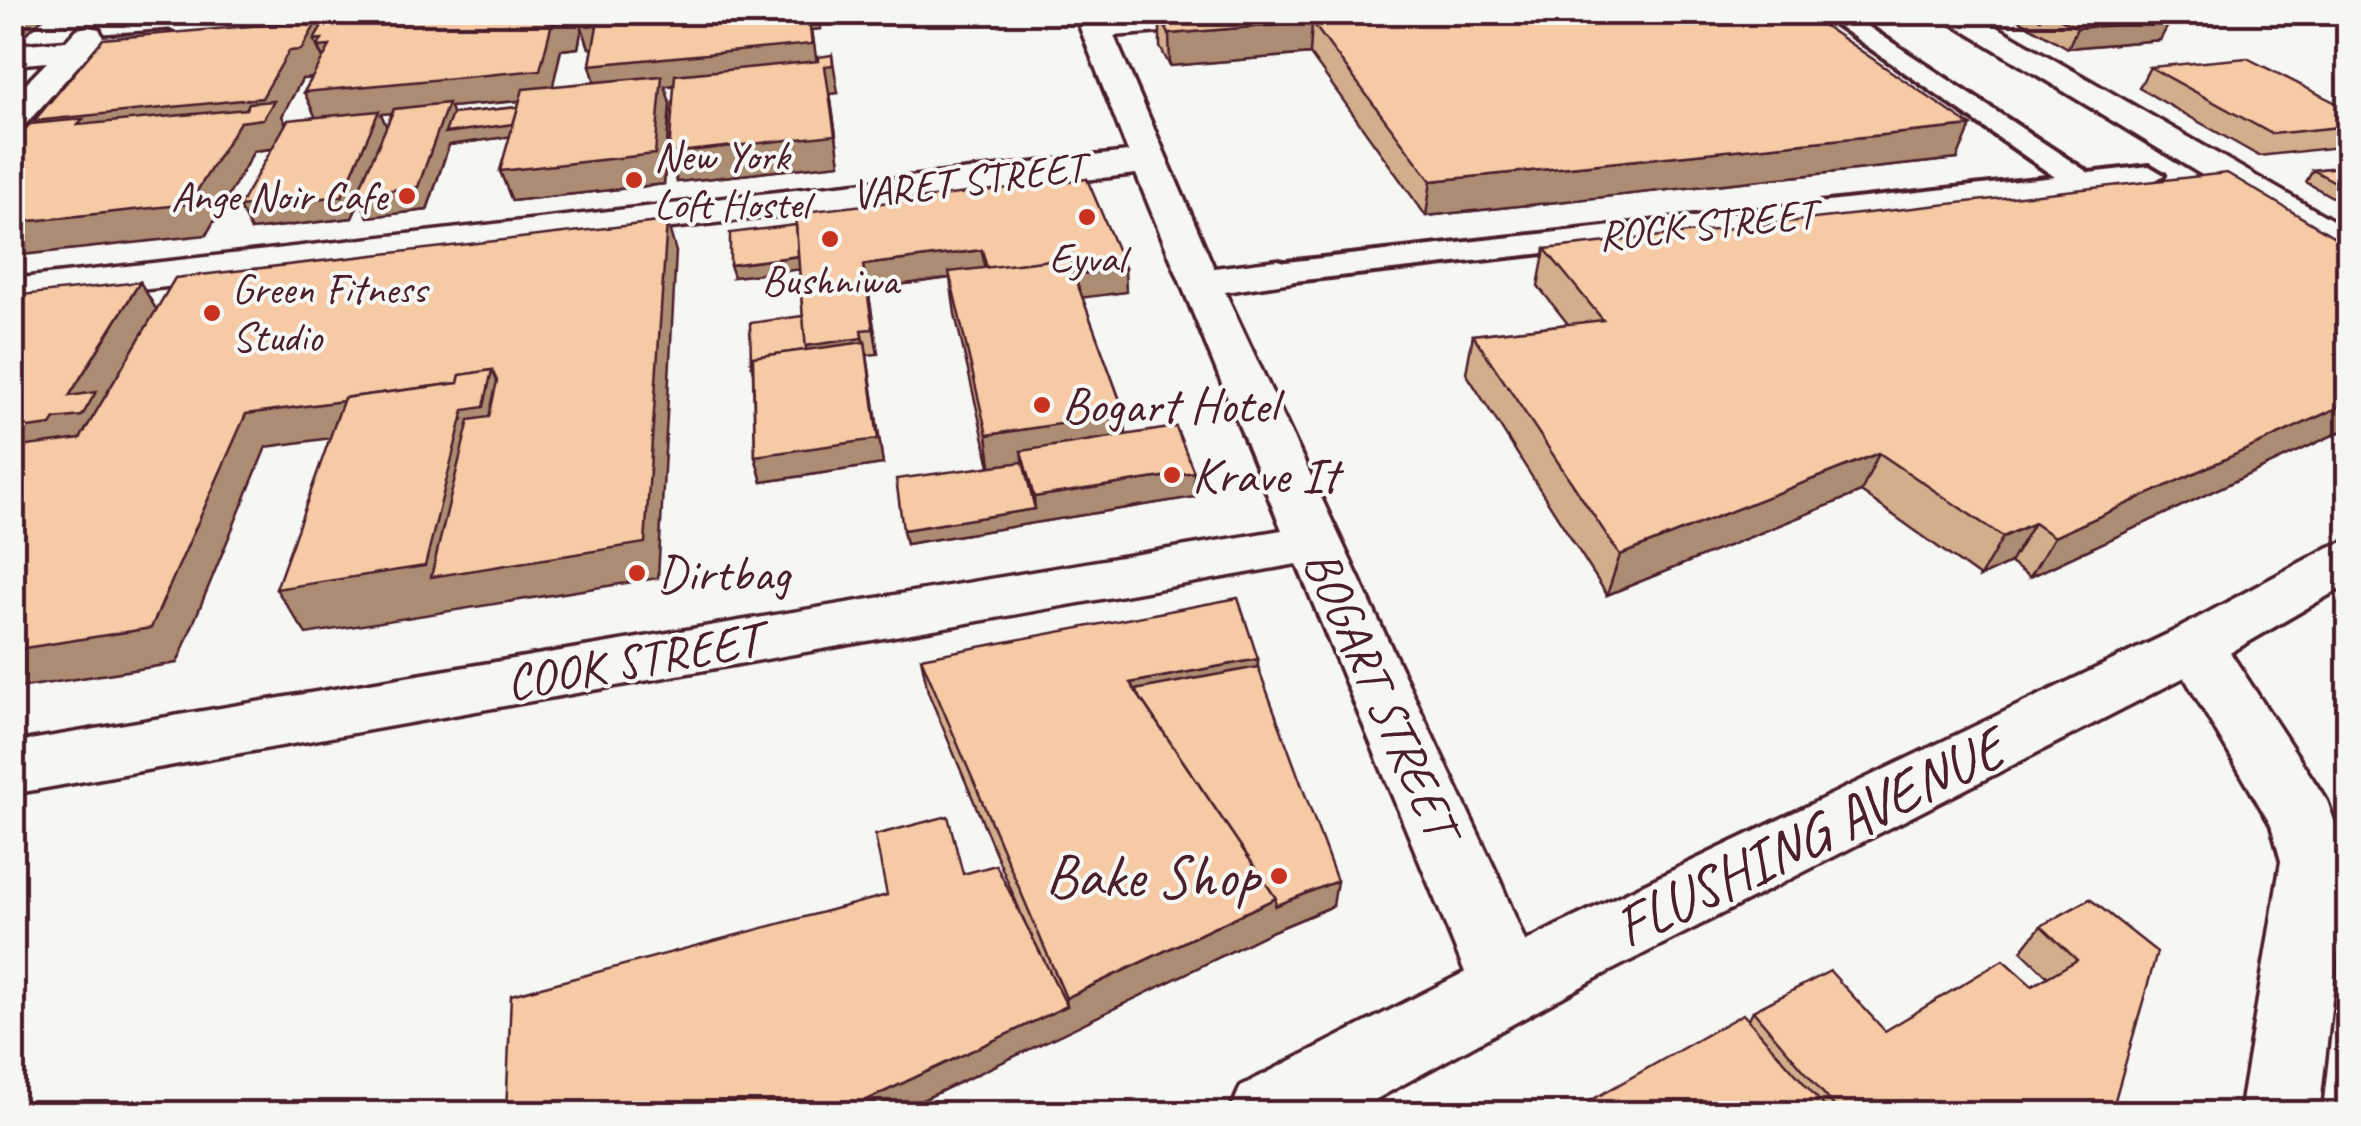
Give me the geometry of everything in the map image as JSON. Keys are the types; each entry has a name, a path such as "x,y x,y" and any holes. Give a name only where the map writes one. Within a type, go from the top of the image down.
{"street":[{"path":"12,119 110,12"},
{"path":"1092,20 1288,12"},
{"path":"1948,12 2348,246"},
{"name":"BOGART STREET","path":"1092,20 1199,282 1463,876 1507,987"},
{"path":"12,54 199,38"},
{"name":"VARET STREET","path":"12,292 1150,160"},
{"name":"ROCK STREET","path":"2149,175 2214,168"},
{"name":"ROCK STREET","path":"1199,282 1277,273"},
{"name":"COOK STREET","path":"12,769 1313,543"},
{"name":"FLUSHING AVENUE","path":"1269,1114 1507,987 2195,646 2348,560"},
{"path":"2195,646 2303,820 2314,862 2279,1114"}],"lane":[{"path":"1830,12 2084,183"},
{"name":"ROCK STREET","path":"1277,273 2149,175"}],"building":[{"path":"423,12 572,12 569,22 552,23 540,70 304,92 330,46 318,47 322,39 314,40 325,21"},
{"path":"582,12 808,12 812,44 590,65 598,20 581,21"},
{"path":"1210,12 1804,12 1971,126 1431,181 1312,22 1169,34 1160,16"},
{"path":"2048,12 2156,12 2171,20 2077,28"},
{"path":"318,20 301,50 289,51 262,98 34,121 103,39"},
{"path":"832,55 833,65 825,66 835,135 669,153 675,75 818,61 818,57"},
{"path":"2247,58 2348,109 2348,126 2272,134 2150,67"},
{"path":"662,76 655,154 500,171 523,89"},
{"path":"274,101 263,119 240,122 189,204 12,223 12,144 30,124 83,119 78,125 246,109 249,103"},
{"path":"448,103 418,187 357,194 394,109"},
{"path":"518,107 513,124 445,133 452,114"},
{"path":"379,111 342,196 239,207 288,120"},
{"path":"2348,166 2348,189 2313,170"},
{"path":"2227,173 2348,245 2348,403 2054,537 2034,523 2003,537 1879,453 1620,555 1473,335 1603,320 1545,249"},
{"path":"1087,179 1125,268 1074,275 1068,258 987,268 982,250 863,265 873,329 861,330 862,338 805,346 795,213"},
{"path":"667,221 645,543 431,577 469,420 489,417 497,381 492,370 460,375 458,383 246,414 151,628 12,650 12,448 80,439 175,278"},
{"path":"796,225 798,256 730,265 730,233"},
{"name":"Bogart Hotel","path":"1068,258 1125,414 987,435 949,272"},
{"path":"140,282 69,396 96,392 82,416 12,430 12,296"},
{"path":"803,316 806,350 753,357 751,362 750,323"},
{"path":"865,342 878,439 755,456 753,357"},
{"path":"492,370 484,407 464,410 425,566 276,589 344,398 458,383 460,375"},
{"path":"1176,427 1194,472 1034,497 1021,451"},
{"path":"1023,462 1035,509 903,530 896,479"},
{"path":"1238,598 1258,659 1130,683 1276,898 1066,998 921,658"},
{"path":"1258,667 1337,881 1275,906 1276,898 1135,690"},
{"path":"948,816 963,874 996,865 1067,1006 837,1114 506,1114 511,995 887,895 875,835"},
{"path":"2090,899 2157,952 2111,1114 1841,1114 1753,1011 1830,971 1885,1031 2003,960 2032,986 2077,960 2041,926"},
{"path":"1743,1014 1831,1114 1567,1114"}],"place":[{"name":"New York Loft Hostel","path":"634,180"},
{"name":"Ange Noir Cafe","path":"407,196"},
{"name":"Eyval","path":"1087,217"},
{"name":"Bushniwa","path":"830,239"},
{"name":"Green Fitness Studio","path":"212,313"},
{"name":"Bogart Hotel","path":"1042,405"},
{"name":"Krave It","path":"1172,475"},
{"name":"Dirtbag","path":"637,573"},
{"name":"Bake Shop","path":"1279,876"}]}
